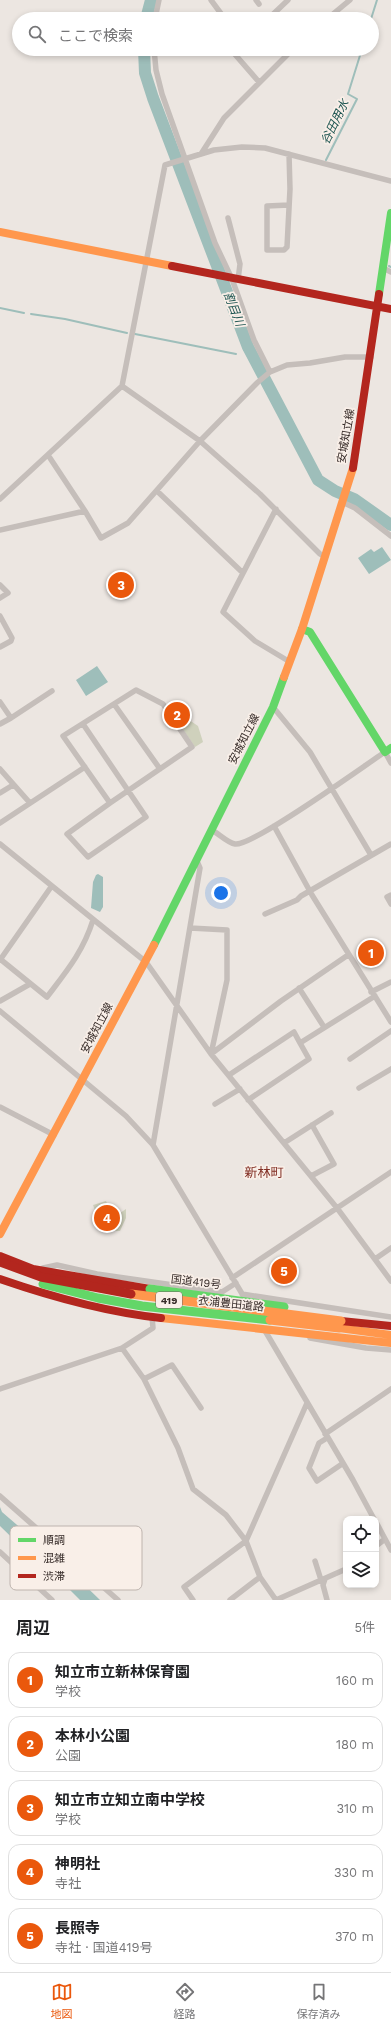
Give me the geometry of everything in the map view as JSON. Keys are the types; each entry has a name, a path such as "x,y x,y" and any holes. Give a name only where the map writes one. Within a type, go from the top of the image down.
{"main road":[{"name":"安城知立線","path":"0,1234 146,962 273,707 302,629 352,473 371,357 377,307 387,270 391,213"},
{"path":"0,232 86,248 146,262 391,309"},
{"path":"302,629 310,632 388,750"},
{"name":"国道419号","path":"0,1256 33,1269 150,1289 227,1298 314,1312 341,1321 391,1326"},
{"name":"衣浦豊田道路","path":"0,1262 40,1277 119,1293 341,1321"},
{"name":"衣浦豊田道路","path":"0,1269 60,1290 142,1306 391,1335"},
{"name":"419","path":"0,1278 43,1294 79,1303 152,1317 263,1328 340,1339 391,1343"}],"street":[{"path":"156,12 159,0"},
{"path":"210,0 219,12"},
{"path":"275,12 288,0"},
{"path":"335,12 350,0"},
{"path":"155,56 156,70 162,94 184,159 215,243 235,279 254,340 270,372"},
{"path":"236,56 259,82"},
{"path":"202,154 224,118 286,56"},
{"path":"0,499 122,386 163,171 166,165 214,150 242,147 265,148 391,180"},
{"path":"289,154 289,205 287,247 284,250 268,250 267,206 289,205"},
{"path":"228,218 240,264 235,279"},
{"path":"48,454 102,538 128,523 200,441 258,382 270,372 287,365 345,357 371,357"},
{"path":"122,386 200,441 276,509 320,554 326,557"},
{"path":"157,490 243,573"},
{"path":"342,502 355,508 391,536"},
{"path":"276,509 223,612 255,641 290,662"},
{"path":"0,530 85,511"},
{"path":"0,585 8,593 0,598"},
{"path":"0,616 12,638 11,641 0,647"},
{"path":"83,724 129,790 146,817 88,856 67,834 110,803 129,790 160,769 192,747 163,704 136,690 63,736 110,803"},
{"path":"0,724 52,691"},
{"path":"0,702 11,718"},
{"path":"114,704 160,769"},
{"path":"273,707 310,752 371,856"},
{"path":"212,830 236,844 248,841 274,826 388,750 391,763"},
{"path":"0,823 85,767"},
{"path":"0,769 30,803"},
{"path":"0,793 13,785"},
{"path":"274,826 312,895 391,1022"},
{"path":"0,844 51,887 146,962 211,1054 311,1176 391,1281"},
{"path":"265,914 297,900 301,896 391,844"},
{"path":"153,1145 200,868 197,861"},
{"path":"51,887 0,959 46,997 79,954 87,939 92,920"},
{"path":"391,894 387,897 391,904"},
{"path":"190,928 227,930 227,980 211,1054"},
{"path":"211,1054 299,988 348,955"},
{"path":"300,1043 391,982"},
{"path":"0,1001 30,984"},
{"path":"299,988 324,1027"},
{"path":"0,1011 126,1116 153,1145 263,1328 342,1464 353,1480 372,1516"},
{"path":"229,1075 294,1032 309,1059 248,1100"},
{"path":"350,1059 391,1032"},
{"path":"359,1088 391,1069"},
{"path":"215,1104 240,1089"},
{"path":"0,1107 54,1135"},
{"path":"284,1143 331,1112"},
{"path":"311,1176 334,1164 312,1125"},
{"path":"232,1278 390,1173"},
{"path":"375,1259 391,1248"},
{"path":"33,1269 57,1265 97,1274 222,1292 236,1283"},
{"path":"242,1294 391,1317"},
{"path":"0,1389 122,1348 153,1328 152,1317"},
{"path":"301,1333 310,1339 366,1348 391,1350"},
{"path":"122,1348 144,1379 178,1448 193,1489 226,1514 246,1541 260,1577 276,1600 343,1571"},
{"path":"144,1379 172,1365 201,1408"},
{"path":"342,1464 318,1481 309,1468 319,1443 326,1436 391,1389"},
{"path":"193,1600 184,1587 246,1541 307,1403"},
{"path":"0,1496 34,1526"},
{"path":"379,1528 391,1550"},
{"path":"379,1544 385,1539"},
{"path":"0,1552 10,1561"},
{"path":"315,1561 323,1580 327,1600"},
{"path":"230,1600 260,1577"},
{"path":"41,1590 52,1600"},
{"path":"107,1590 118,1600"}],"green space":[{"path":"166,704 198,726 203,742 195,747"},
{"path":"106,1201 109,1208 102,1217 105,1223 126,1209 126,1218 120,1231 103,1231 93,1205"}],"water":[{"path":"382,547 391,560 369,574 358,558 371,549 374,552"},
{"path":"97,666 108,682 86,696 76,680"},
{"path":"98,874 103,877 103,907 100,912 91,908 93,882"},
{"path":"0,1507 2,1512 18,1526 10,1526 10,1536 0,1526"},
{"path":"70,1590 90,1590 100,1600 80,1600"}],"waterway":[{"name":"割目川","path":"148,12 151,0"},
{"name":"谷田用水","path":"373,12 377,0"},
{"name":"割目川","path":"144,56 145,73 153,98 248,347 318,480 335,491 354,499 391,525"},
{"name":"谷田用水","path":"326,160 357,99 348,94 360,56"},
{"path":"0,308 24,313"},
{"path":"31,314 65,319 127,333"},
{"path":"135,334 236,354"},
{"name":"割目川","path":"244,350 248,347"}],"traffic: fast":[{"path":"379,294 391,213"},
{"path":"302,629 310,632 385,752 391,748"},
{"path":"154,945 273,707 284,677"},
{"path":"43,1284 98,1298 142,1306 270,1320"},
{"path":"150,1289 284,1307"}],"traffic: slow":[{"path":"0,232 172,266"},
{"path":"284,677 302,629 353,468"},
{"path":"0,1234 154,945"},
{"path":"131,1294 341,1321"},
{"path":"161,1318 391,1343"},
{"path":"270,1320 339,1328"},
{"path":"339,1328 391,1335"}],"traffic: jam":[{"path":"172,266 391,309"},
{"path":"353,468 379,294"},
{"path":"0,1256 33,1269 150,1289"},
{"path":"0,1262 41,1277 131,1294"},
{"path":"0,1279 79,1303 120,1312 161,1318"},
{"path":"341,1321 391,1326"}],"place":[{"name":"知立市立知立南中学校","path":"121,585"},
{"name":"本林小公園","path":"177,715"},
{"name":"知立市立新林保育園","path":"371,953"},
{"name":"神明社","path":"107,1218"},
{"name":"長照寺","path":"284,1271"}],"district":[{"name":"新林町","path":"264,1172"}]}
